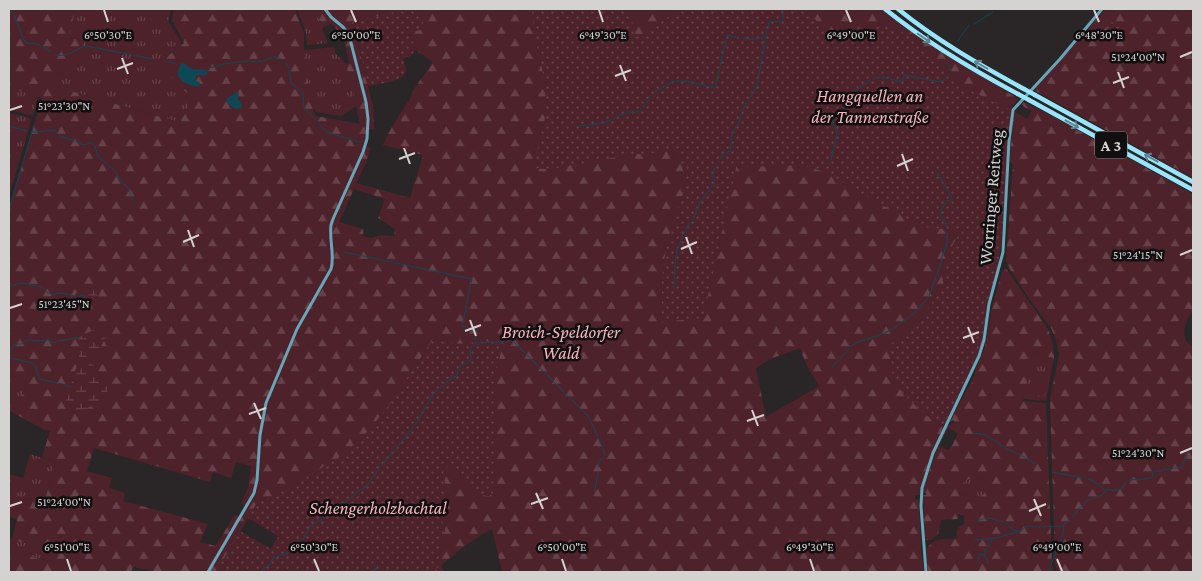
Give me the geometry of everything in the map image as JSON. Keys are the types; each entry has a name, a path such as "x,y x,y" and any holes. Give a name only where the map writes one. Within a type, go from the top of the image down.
{"highway":[{"name":"A 3","path":"885,9 922,37 960,62 1193,190"},
{"name":"A 3","path":"898,9 934,36 964,55 1193,182"}],"street":[{"path":"208,572 254,493 258,480 260,435 266,403 297,329 333,264 330,238 331,225 366,144 368,128 367,111 351,42 346,31 325,9"},
{"name":"Worringer Reitweg","path":"926,572 921,506 922,488 936,447 979,356 984,340 989,304 1002,252 1013,110 1060,59 1102,9"}],"green space":[{"name":"Broich-Speldorfer Wald","path":"9,9 76,9 68,37 84,41 82,49 54,86 175,121 183,116 192,99 190,95 179,87 160,62 184,43 172,20 174,9 295,9 304,33 304,50 311,104 316,116 360,124 346,64 349,63 343,35 331,24 326,26 319,20 314,9 881,9 931,45 1019,99 1011,110 998,268 989,297 981,348 931,456 920,494 915,495 915,499 919,500 924,572 502,572 492,529 453,555 441,566 445,572 160,572 133,567 131,572 9,572 9,552 55,562 58,551 12,540 17,519 9,517 9,494 44,503 56,462 42,457 50,431 15,414 27,383 9,374 9,209 42,98 9,87","holes":["354,28 424,29 411,32 415,50 433,62 412,92 411,97 383,145 423,155 410,198 356,183 371,148 364,145 367,130 374,129 373,106","354,189 385,199 378,218 395,229 394,236 364,237 363,229 339,222","800,348 806,364 819,386 766,417 756,368 770,359","94,448 210,482 213,472 231,478 236,462 251,466 248,488 241,503 245,505 239,517 235,514 216,546 200,542 208,524 123,501 125,493 109,488 112,478 87,471","248,518 278,536 271,549 240,532"]},
{"path":"76,9 171,9 168,21 182,44 161,62 179,87 190,95 192,99 183,116 175,121 54,86 82,49 84,41 68,37"},
{"path":"297,9 314,9 319,20 326,26 322,28 328,43 307,45 306,33"},
{"path":"420,9 424,29 411,32 415,50 411,56 403,58 406,69 404,75 390,82 368,86 356,33 350,23 389,13"},
{"name":"Hangquellen an der Tannenstraße","path":"532,9 629,9 635,34 639,35 680,9 806,9 825,30 882,26 886,29 898,29 918,44 957,84 1011,110 1001,245 997,272 987,303 982,339 978,352 944,425 941,427 921,411 896,383 892,372 891,344 917,321 934,301 941,286 952,246 962,232 962,229 921,226 825,172 808,167 784,165 753,167 737,165 703,318 662,322 662,279 665,255 670,232 683,194 684,178 682,165 675,149 628,155 557,168 533,168 546,114 545,82 534,33"},
{"path":"1105,9 1193,9 1193,178 1034,90"},
{"path":"1108,19 1121,29 1115,36 1103,25"},
{"path":"335,47 335,53 346,64 356,106 342,116 316,112 311,104 304,50"},
{"path":"9,87 38,96 33,115 9,109"},
{"path":"1023,102 1054,117 1193,194 1193,312 1185,326 1184,335 1193,347 1193,572 1058,572 1055,565 1050,398 1059,355 1051,328 1030,300 1006,260 1013,165 1010,161 1013,109 1027,119 1032,111 1024,107"},
{"path":"9,113 30,118 31,121 9,196"},
{"path":"1005,267 1048,329 1052,340 1054,358 1031,353 1023,401 1046,403 1052,565 1054,572 928,572 926,549 937,540 957,538 957,530 964,524 964,515 958,515 958,519 941,520 938,535 930,540 925,540 923,495 926,495 926,493 923,490 936,451 948,425 954,423 954,420 950,422 972,382 985,347 992,307","holes":["948,428 958,433 948,450 939,446","969,479 989,482 992,484 990,490 979,497 960,494 964,481"]},
{"path":"81,287 92,288 99,298 88,306 74,309 71,300"},
{"path":"93,330 106,337 92,363 107,382 108,400 77,412 64,406 79,359 79,337"},
{"name":"Schengerholzbachtal","path":"433,339 454,344 504,340 495,377 493,493 488,497 482,494 457,476 453,467 448,466 443,472 446,488 442,527 445,528 445,532 441,533 440,565 434,572 216,572 240,531 271,549 279,536 248,518 256,504 291,487 339,457 360,440 388,407"},
{"path":"1031,353 1054,358 1046,401 1023,399"},
{"path":"9,374 27,383 15,414 9,410"},
{"path":"1029,384 1046,389 1044,397 1027,392"},
{"path":"30,454 56,462 44,503 9,494 9,474 23,478"},
{"path":"969,479 989,482 992,484 990,490 979,497 960,494 961,485"},
{"path":"9,539 58,550 56,562 9,552"}],"water":[{"path":"183,63 192,69 207,70 206,75 196,76 195,80 200,85 197,87 181,80 178,73"},
{"path":"238,92 238,98 242,105 241,108 235,109 230,106 227,98"}],"waterway":[{"path":"9,9 15,17 24,40 27,43 38,44 50,51"},
{"path":"768,27 769,21 782,22 784,9"},
{"path":"974,24 993,12"},
{"path":"957,42 969,25"},
{"path":"719,162 723,154 730,151 733,130 738,125 742,111 757,86 767,30"},
{"path":"654,92 675,81 687,81 715,88 727,35 739,38"},
{"path":"743,38 754,39 766,36"},
{"path":"56,55 68,54 87,46 153,59"},
{"path":"210,68 247,61 258,62 275,56 287,64 291,83 303,93 304,107 327,132 362,143"},
{"path":"165,61 176,64"},
{"path":"948,63 951,72"},
{"path":"874,78 883,77 902,82 904,75 940,82 948,77"},
{"path":"831,161 837,133 832,121 843,110 844,103 855,90 870,80"},
{"path":"579,126 604,123 627,112 638,112 649,100 649,96"},
{"path":"9,209 34,125"},
{"path":"9,126 27,131"},
{"path":"32,132 54,130 62,137 81,144 86,145 91,142 95,146 98,156 116,172 120,180 128,188 133,200"},
{"path":"674,288 677,249 684,233 694,218 700,202 715,183 713,172 715,167"},
{"path":"937,172 952,198 945,203 941,210 941,216 947,228"},
{"path":"832,367 850,347 858,342 881,335 917,311 929,296 947,244 947,232"},
{"path":"344,252 472,279 462,326 476,329 475,339"},
{"path":"9,286 22,283 41,287 48,293 86,296"},
{"path":"59,341 79,337"},
{"path":"9,355 13,346 22,344 27,340 49,340 53,343 56,342"},
{"path":"512,340 589,417 605,455"},
{"path":"396,449 417,422 434,393 450,379 457,376 460,366 470,362 470,350 475,343 503,342"},
{"path":"9,358 33,363 39,379 62,384"},
{"path":"65,385 71,387"},
{"path":"974,433 986,435 1035,464"},
{"path":"261,572 266,566 270,565 273,558 286,554 304,538 310,526 321,520 324,516 331,514 335,508 365,487 394,450"},
{"path":"1129,480 1147,479 1152,477 1153,472 1182,467 1187,456 1186,450 1193,450"},
{"path":"598,467 599,461 602,458"},
{"path":"595,491 598,472"},
{"path":"1052,472 1083,478"},
{"path":"1088,479 1096,482 1105,490"},
{"path":"1098,496 1101,496 1108,489 1113,491 1121,489 1126,482"},
{"path":"1073,517 1085,502 1095,498"},
{"path":"976,522 991,518 1007,524 1013,530 1018,531 1028,526 1063,526"},
{"path":"1048,572 1064,531 1063,526 1070,518"},
{"path":"975,539 996,538 1020,531"},
{"path":"988,563 984,555 992,539"},
{"path":"978,562 980,554 984,555"},
{"path":"370,572 380,567"}]}
